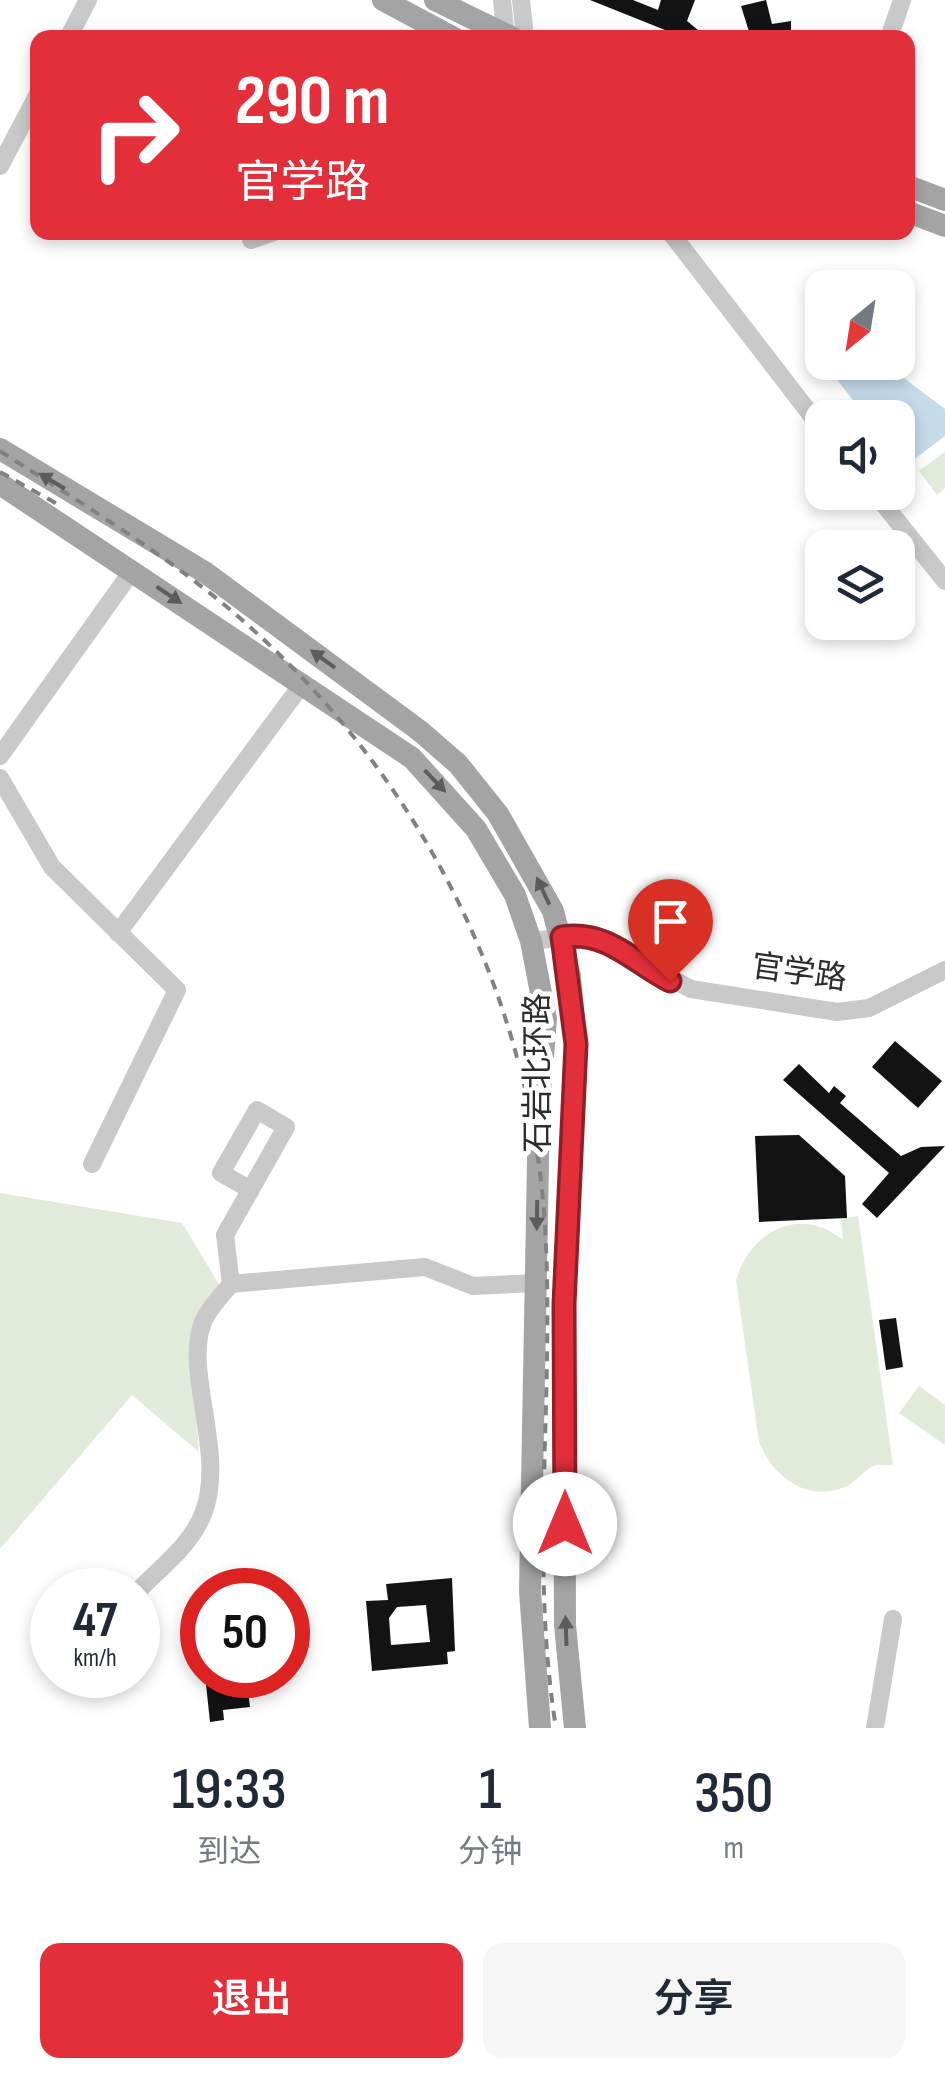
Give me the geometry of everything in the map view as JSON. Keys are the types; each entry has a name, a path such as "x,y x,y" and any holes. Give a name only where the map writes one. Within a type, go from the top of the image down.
{"main road":[{"path":"382,0 439,30"},
{"path":"435,0 497,30"},
{"path":"915,189 945,200"},
{"path":"915,215 945,226"},
{"name":"石岩北环路","path":"0,449 206,573 458,764 518,842 562,937 576,1044 564,1304 565,1625 575,1728"},
{"name":"石岩北环路","path":"0,484 412,758 445,790 497,861 531,942 546,1019 530,1591 540,1728"}],"street":[{"path":"72,30 88,0"},
{"path":"502,0 510,30"},
{"path":"520,30 524,27 521,0"},
{"path":"892,30 902,0"},
{"path":"0,166 30,109"},
{"path":"676,240 805,406"},
{"path":"888,510 945,581"},
{"path":"0,756 132,571"},
{"path":"118,933 303,683"},
{"path":"0,778 52,867 177,990 92,1164"},
{"name":"官学路","path":"531,942 588,934 608,942 650,971 690,989 837,1012 869,1008 945,970"},
{"path":"160,1568 189,1539 209,1496 212,1472 200,1332 210,1309 230,1284 225,1235 251,1190"},
{"path":"230,1284 425,1267 473,1286 536,1283"},
{"path":"875,1728 893,1619"}],"green space":[{"path":"945,452 945,488 937,495 919,471"},
{"path":"0,1193 182,1223 220,1286 193,1359 199,1452 132,1395 0,1549"},
{"path":"858,1216 893,1465 875,1465 847,1486 819,1492 783,1476 759,1442 736,1280 753,1248 779,1228 810,1224 843,1240 841,1219"},
{"path":"919,1386 945,1405 945,1445 899,1413"}],"water":[{"path":"837,380 907,380 945,409 945,436 915,459 915,400 853,400"}],"building":[{"path":"590,0 633,0 658,10 661,0 695,0 687,21 698,30 665,30"},
{"path":"766,0 772,24 791,21 791,30 748,30 741,6"},
{"path":"895,1041 942,1081 918,1108 872,1067"},
{"path":"799,1064 829,1093 834,1086 846,1096 840,1103 901,1156 921,1147 945,1146 877,1218 862,1204 889,1173 783,1080"},
{"path":"799,1135 845,1176 847,1218 759,1222 755,1136"},
{"path":"896,1318 903,1367 886,1370 879,1320"},
{"path":"452,1578 455,1651 447,1652 448,1664 372,1671 366,1601 388,1600 386,1584","holes":["426,1605 430,1642 391,1645 389,1618 397,1607"]},
{"path":"207,1698 249,1698 250,1707 223,1710 224,1720 210,1722"}],"railway":[{"path":"0,451 184,573 241,619 306,681 364,750 415,823 458,901 493,983 520,1069 538,1156 547,1307 544,1608 556,1728"},
{"path":"0,472 61,506"}],"route":[{"path":"565,1524 564,1304 576,1044 562,937 588,934 608,942 670,981"}]}
